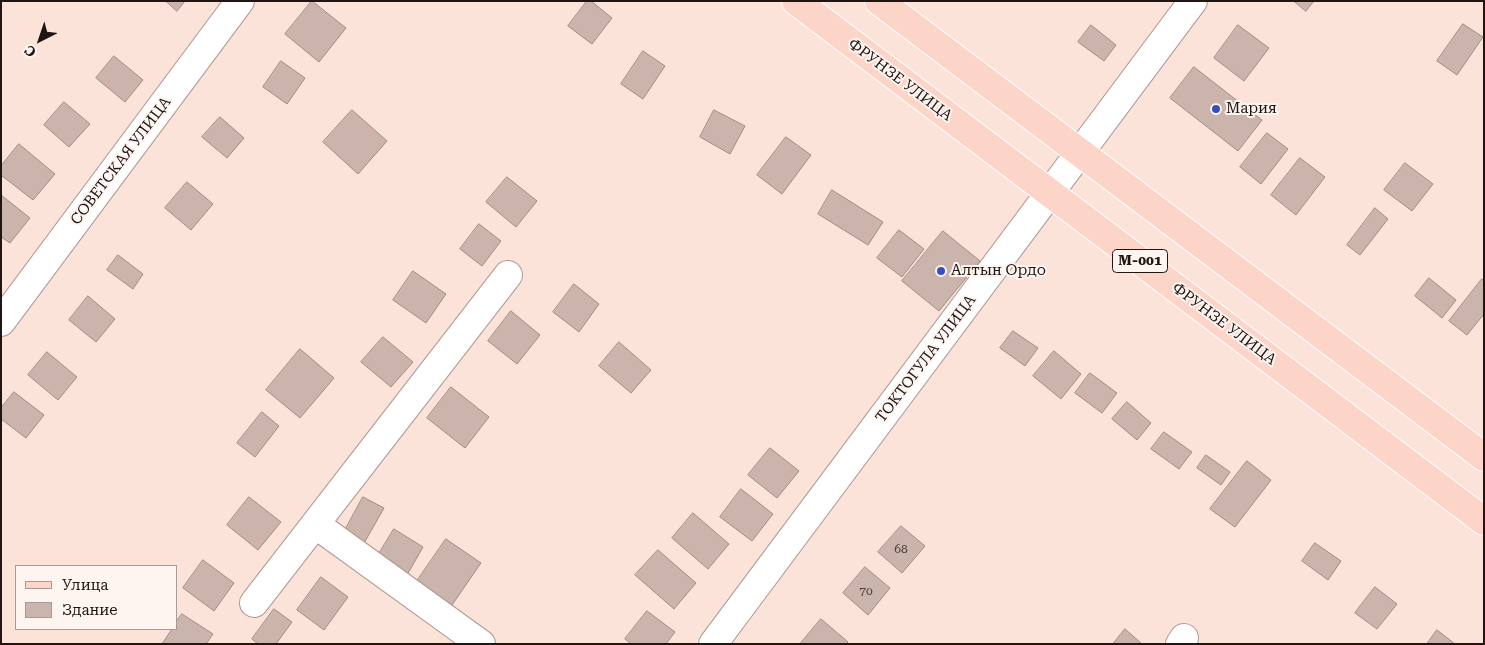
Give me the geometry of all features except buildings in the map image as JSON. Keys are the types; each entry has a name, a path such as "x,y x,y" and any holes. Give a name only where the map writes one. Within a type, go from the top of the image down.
{"main road":[{"name":"ФРУНЗЕ УЛИЦА","path":"796,1 1484,520"},
{"path":"878,1 1484,457"}],"street":[{"name":"СОВЕТСКАЯ УЛИЦА","path":"1,322 240,1"},
{"name":"ТОКТОГУЛА УЛИЦА","path":"713,644 1193,1"},
{"path":"254,603 508,275"},
{"path":"316,524 481,644"}],"place":[{"name":"Мария","path":"1216,109"},
{"name":"Алтын Ордо","path":"941,271"}]}
